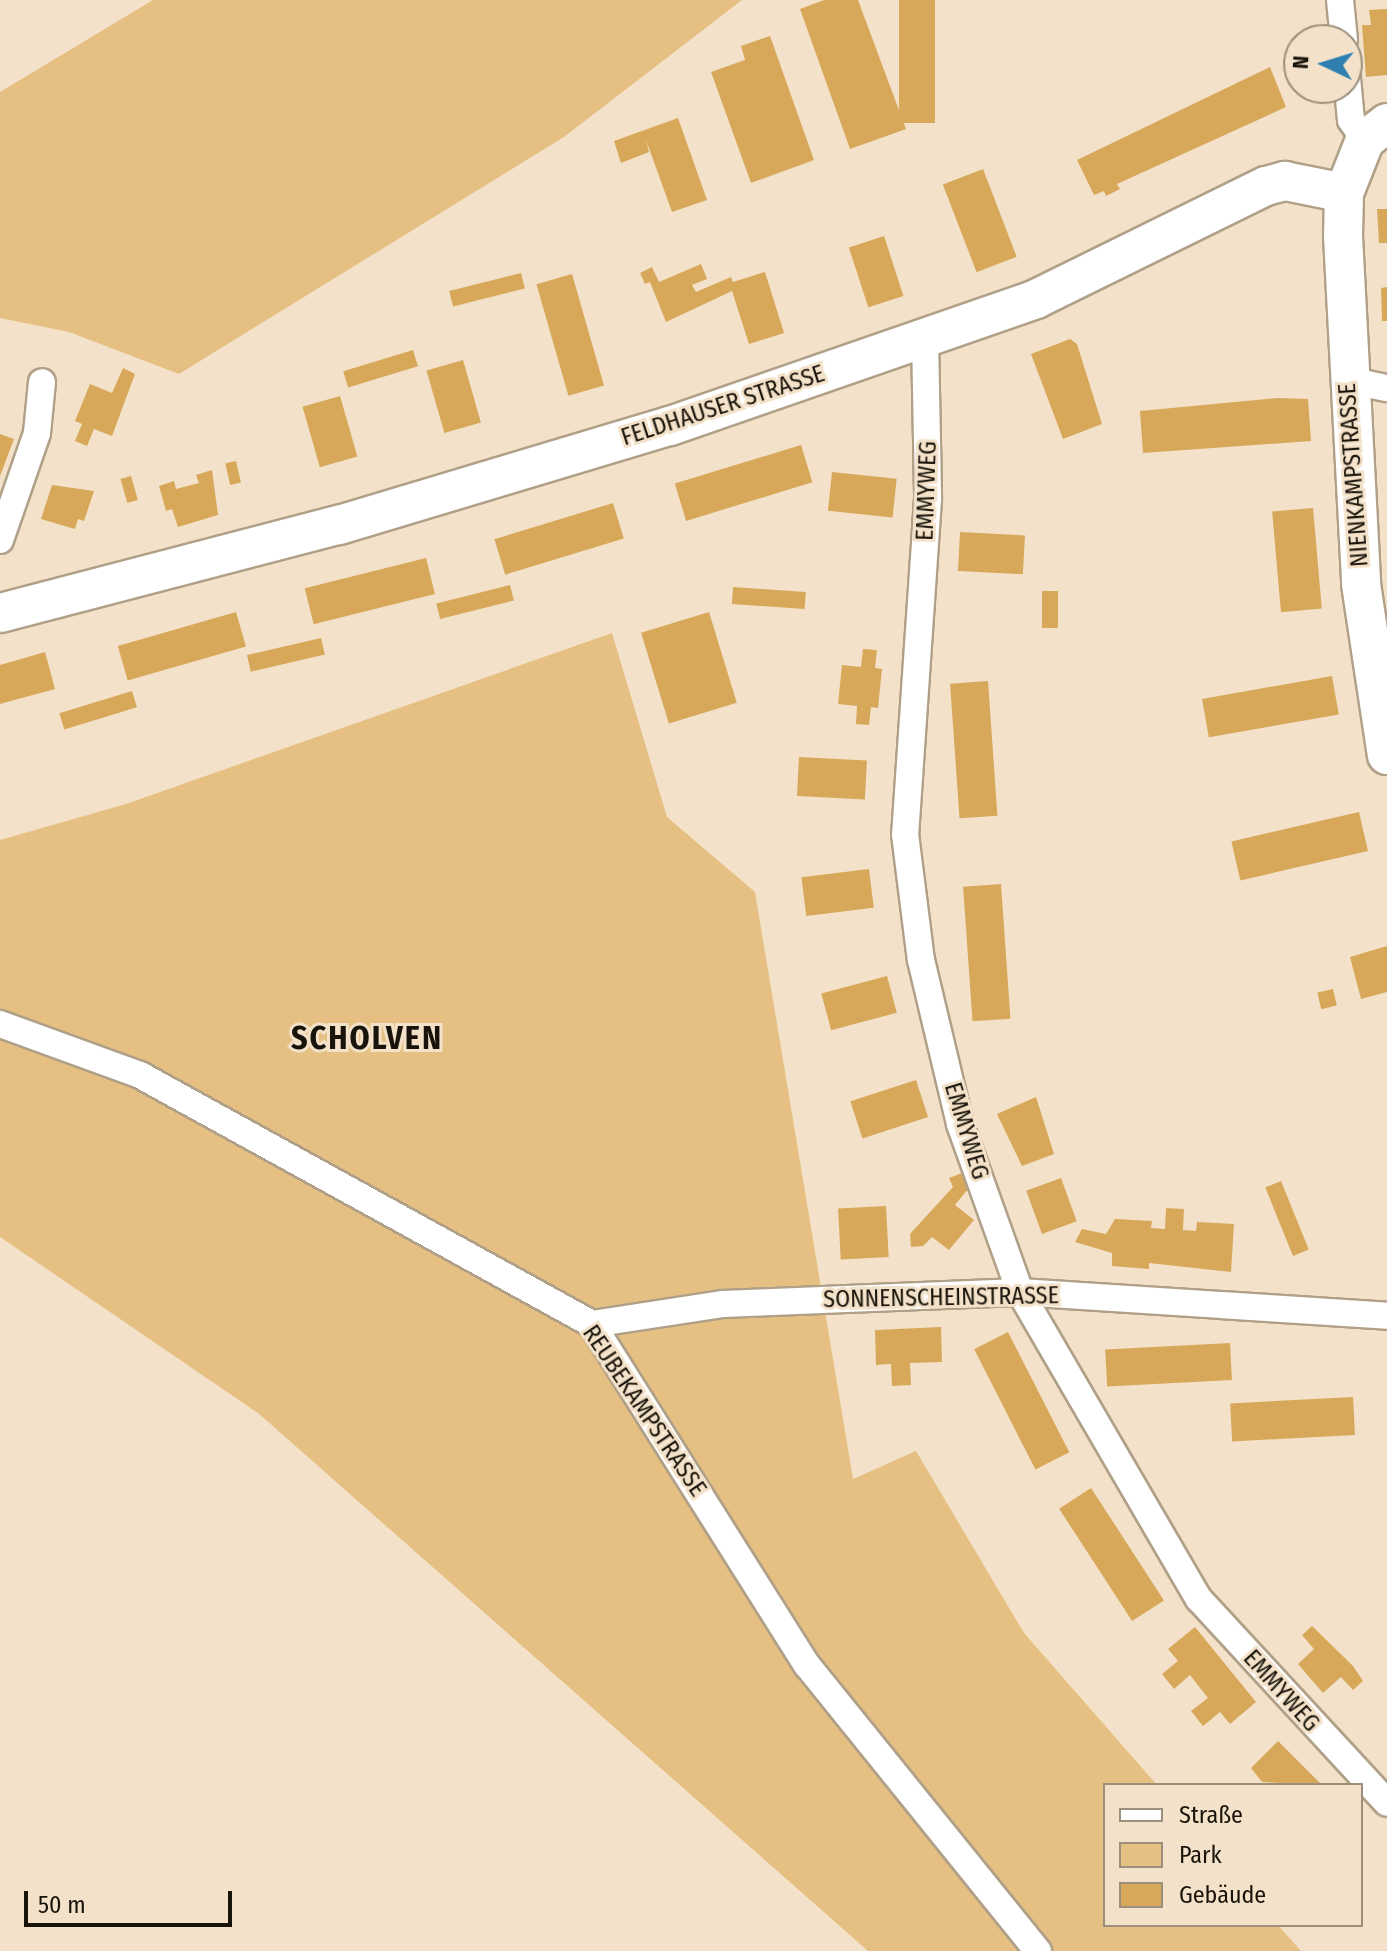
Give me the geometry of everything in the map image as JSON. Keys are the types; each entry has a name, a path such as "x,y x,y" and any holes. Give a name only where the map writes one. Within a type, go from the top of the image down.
{"street":[{"path":"1340,0 1342,24"},
{"path":"1344,193 1376,131 1351,120 1349,104"},
{"name":"FELDHAUSER STRASSE","path":"1,609 354,520 670,426 1081,279 1266,186 1285,181 1344,193"},
{"name":"NIENKAMPSTRASSE","path":"1344,193 1348,380 1361,584 1387,755"},
{"name":"EMMYWEG","path":"925,337 928,499 905,834 921,960 960,1124 1020,1292 1199,1599 1387,1803"},
{"path":"1348,380 1387,388"},
{"path":"0,540 37,433 42,382"},
{"name":"REUBEKAMPSTRASSE","path":"0,1024 140,1075 592,1324 807,1665 1038,1951"},
{"name":"SONNENSCHEINSTRASSE","path":"592,1324 723,1304 1020,1292 1387,1316"}],"green space":[{"path":"153,0 742,0 564,137 179,374 69,332 0,318 0,92"},
{"path":"612,633 667,817 755,892 853,1479 916,1451 1024,1633 1155,1783 1103,1783 1103,1927 1280,1927 1301,1951 868,1951 258,1413 0,1237 0,840 126,804"}],"building":[{"path":"824,0 858,0 906,129 850,149 800,9"},
{"path":"899,0 935,0 935,123 899,123"},
{"path":"1387,9 1387,75 1366,77 1363,25 1371,25 1369,10"},
{"path":"770,36 814,160 751,183 711,72 745,60 741,46"},
{"path":"1270,67 1286,107 1117,184 1120,189 1106,196 1104,191 1094,195 1077,160"},
{"path":"678,118 707,200 672,212 646,140 649,152 621,163 614,141"},
{"path":"983,169 1017,257 977,272 943,184"},
{"path":"1377,209 1387,209 1387,243 1379,243"},
{"path":"884,236 903,296 868,307 849,247"},
{"path":"701,264 707,279 692,285 696,292 731,277 733,282 765,272 784,333 749,344 732,291 666,322 650,282 645,284 640,273 652,267 659,282"},
{"path":"521,273 525,289 453,306 449,291"},
{"path":"572,274 604,386 568,396 536,284"},
{"path":"1387,287 1387,321 1382,321 1381,288"},
{"path":"1070,339 1077,344 1102,424 1063,439 1031,354"},
{"path":"413,350 418,366 348,388 343,371"},
{"path":"463,360 481,422 444,433 426,370"},
{"path":"123,368 135,374 112,436 94,429 87,446 75,441 82,424 75,421 90,384 112,393"},
{"path":"340,396 357,457 320,467 303,407"},
{"path":"1277,398 1308,399 1311,441 1143,453 1140,411"},
{"path":"0,434 14,439 0,476"},
{"path":"801,445 812,482 686,521 675,484"},
{"path":"236,461 241,482 230,485 225,463"},
{"path":"212,470 218,515 178,527 172,509 166,511 159,486 174,481 176,489 199,483 196,475"},
{"path":"832,472 897,479 893,518 828,511"},
{"path":"131,476 138,500 127,503 120,479"},
{"path":"52,485 94,491 84,521 78,519 75,529 41,519"},
{"path":"613,503 624,538 505,575 494,539"},
{"path":"1313,508 1322,609 1281,612 1272,512"},
{"path":"960,532 1025,535 1023,574 958,571"},
{"path":"426,558 435,594 314,624 305,588"},
{"path":"510,585 514,601 440,619 436,603"},
{"path":"733,587 806,592 805,609 732,604"},
{"path":"1042,591 1058,591 1058,628 1042,628"},
{"path":"236,612 246,647 128,681 118,646"},
{"path":"709,612 737,703 669,724 641,633"},
{"path":"321,638 325,655 251,672 247,655"},
{"path":"863,649 877,650 875,668 882,669 878,708 871,707 869,725 856,724 857,706 838,704 842,665 861,667"},
{"path":"45,652 55,689 0,704 0,665"},
{"path":"1332,676 1339,714 1209,737 1202,699"},
{"path":"988,681 997,816 960,818 950,684"},
{"path":"132,691 137,707 64,729 59,713"},
{"path":"799,757 867,761 865,800 797,796"},
{"path":"1359,812 1368,851 1240,880 1231,841"},
{"path":"869,869 874,908 806,916 802,877"},
{"path":"1001,884 1010,1019 973,1021 963,887"},
{"path":"1387,946 1387,992 1361,999 1350,957"},
{"path":"887,976 897,1013 831,1030 821,994"},
{"path":"1333,989 1337,1006 1321,1009 1317,993"},
{"path":"916,1080 928,1117 862,1138 850,1101"},
{"path":"1036,1097 1054,1154 1022,1166 997,1114"},
{"path":"962,1173 968,1189 955,1205 974,1220 949,1250 932,1237 923,1246 911,1247 910,1234 953,1187 949,1178"},
{"path":"1061,1178 1077,1221 1042,1234 1026,1191"},
{"path":"1281,1181 1309,1250 1293,1256 1265,1187"},
{"path":"886,1206 889,1257 841,1259 838,1209"},
{"path":"1166,1208 1184,1209 1183,1230 1196,1231 1197,1222 1234,1224 1231,1272 1149,1263 1149,1269 1112,1266 1112,1253 1075,1242 1082,1229 1106,1234 1115,1219 1152,1221 1151,1228 1165,1229"},
{"path":"941,1327 942,1362 910,1363 911,1385 892,1386 891,1364 876,1365 875,1330"},
{"path":"1008,1332 1069,1452 1035,1470 974,1349"},
{"path":"1230,1343 1232,1380 1107,1386 1105,1350"},
{"path":"1353,1397 1355,1435 1232,1441 1230,1403"},
{"path":"1091,1488 1164,1600 1132,1621 1059,1509"},
{"path":"1312,1626 1353,1666 1363,1681 1353,1690 1341,1677 1323,1693 1298,1664 1314,1649 1302,1635"},
{"path":"1195,1627 1256,1702 1230,1724 1220,1712 1203,1726 1191,1711 1208,1698 1190,1675 1174,1689 1162,1674 1178,1661 1168,1649"},
{"path":"1278,1741 1320,1783 1262,1782 1251,1768"}],"district":[{"name":"SCHOLVEN","path":"367,1038"}]}
